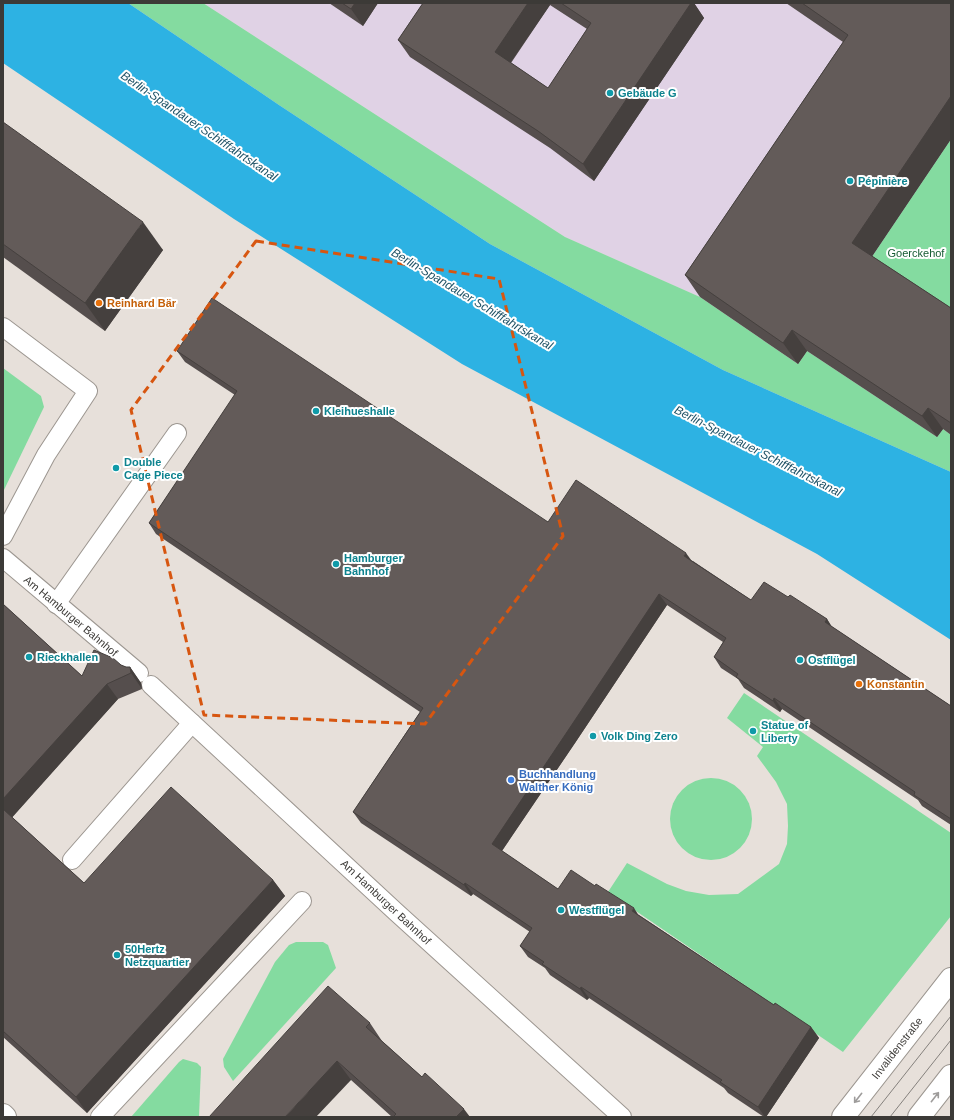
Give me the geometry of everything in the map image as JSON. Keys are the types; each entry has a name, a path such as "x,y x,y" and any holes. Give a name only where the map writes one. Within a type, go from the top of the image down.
{"main road":[{"name":"Invalidenstraße","path":"843,1117 951,979"},
{"path":"919,1117 951,1076"}],"lane":[{"path":"3,327 88,391 46,455 3,536"},
{"path":"56,604 177,433"},
{"name":"Am Hamburger Bahnhof","path":"3,558 145,679 390,907 622,1117"},
{"path":"72,860 192,723"},
{"path":"100,1117 302,901"}],"highlighted area":[{"path":"256,241 499,279 563,536 425,724 204,715 131,410"}],"shaded area":[{"path":"203,3 951,3 951,435 943,429 937,437 807,351 798,364 700,297 565,237"}],"green space":[{"path":"128,3 203,3 565,237 700,297 798,364 807,351 937,437 943,429 951,435 951,472 723,370 490,244 279,105"},
{"name":"Goerckehof","path":"951,139 951,319 867,264"},
{"path":"3,368 41,396 44,407 3,492"},
{"path":"744,693 951,833 951,916 843,1052 608,892 627,863 667,884 686,891 709,895 738,894 779,864 787,844 787,804 776,782 757,756 763,747 727,718"},
{"path":"711,778 727,781 740,790 749,803 752,819 749,835 740,848 727,857 711,860 695,857 682,848 673,835 670,819 673,803 682,790 695,781"},
{"path":"296,942 323,942 328,945 336,968 233,1081 224,1067 223,1059 275,962 289,945"},
{"path":"183,1059 197,1063 201,1067 199,1117 131,1117 179,1062"}],"water":[{"name":"Berlin-Spandauer Schifffahrtskanal","path":"3,3 128,3 279,105 490,244 723,370 951,472 951,640 817,554 462,364 234,219 3,63"}],"building":[{"path":"342,3 355,3 351,9"},
{"name":"Gebäude G","path":"423,3 528,3 495,52 548,88 591,23 561,3 691,3 583,164 538,131 398,40"},
{"path":"802,3 951,3 951,96 852,243 951,308 951,423 928,408 922,416 792,330 783,343 685,275 848,35"},
{"path":"3,122 143,222 85,303 3,244"},
{"path":"212,298 548,522 576,480 686,553 684,556 751,600 764,582 788,597 790,595 827,619 825,622 951,706 951,819 914,795 915,792 774,698 773,701 736,677 738,674 714,657 726,638 659,594 492,844 558,889 571,870 595,886 596,884 634,908 632,911 774,1005 775,1003 811,1027 758,1107 720,1082 722,1080 581,987 580,989 542,964 544,962 520,946 532,928 465,883 464,885 353,812 423,708 149,523 237,391 177,351"},
{"name":"Rieckhallen","path":"3,604 82,676 94,650 113,658 121,665 130,667 131,673 107,684 3,799"},
{"name":"50Hertz Netzquartier","path":"171,787 273,880 76,1097 3,1031 3,809 84,883"},
{"path":"328,986 370,1023 366,1027 422,1077 425,1073 464,1109 456,1117 393,1117 396,1114 337,1061 285,1117 209,1117"}],"tram line":[{"path":"871,1117 951,1016"},
{"path":"890,1117 951,1040"}],"place":[{"name":"Gebäude G","path":"610,93"},
{"name":"Pépinière","path":"850,181"},
{"name":"Reinhard Bär","path":"99,303"},
{"name":"Kleihueshalle","path":"316,411"},
{"name":"Double Cage Piece","path":"116,468"},
{"name":"Hamburger Bahnhof","path":"336,564"},
{"name":"Rieckhallen","path":"29,657"},
{"name":"Ostflügel","path":"800,660"},
{"name":"Konstantin","path":"859,684"},
{"name":"Statue of Liberty","path":"753,731"},
{"name":"Volk Ding Zero","path":"593,736"},
{"name":"Buchhandlung Walther König","path":"511,780"},
{"name":"Westflügel","path":"561,910"},
{"name":"50Hertz Netzquartier","path":"117,955"}]}
